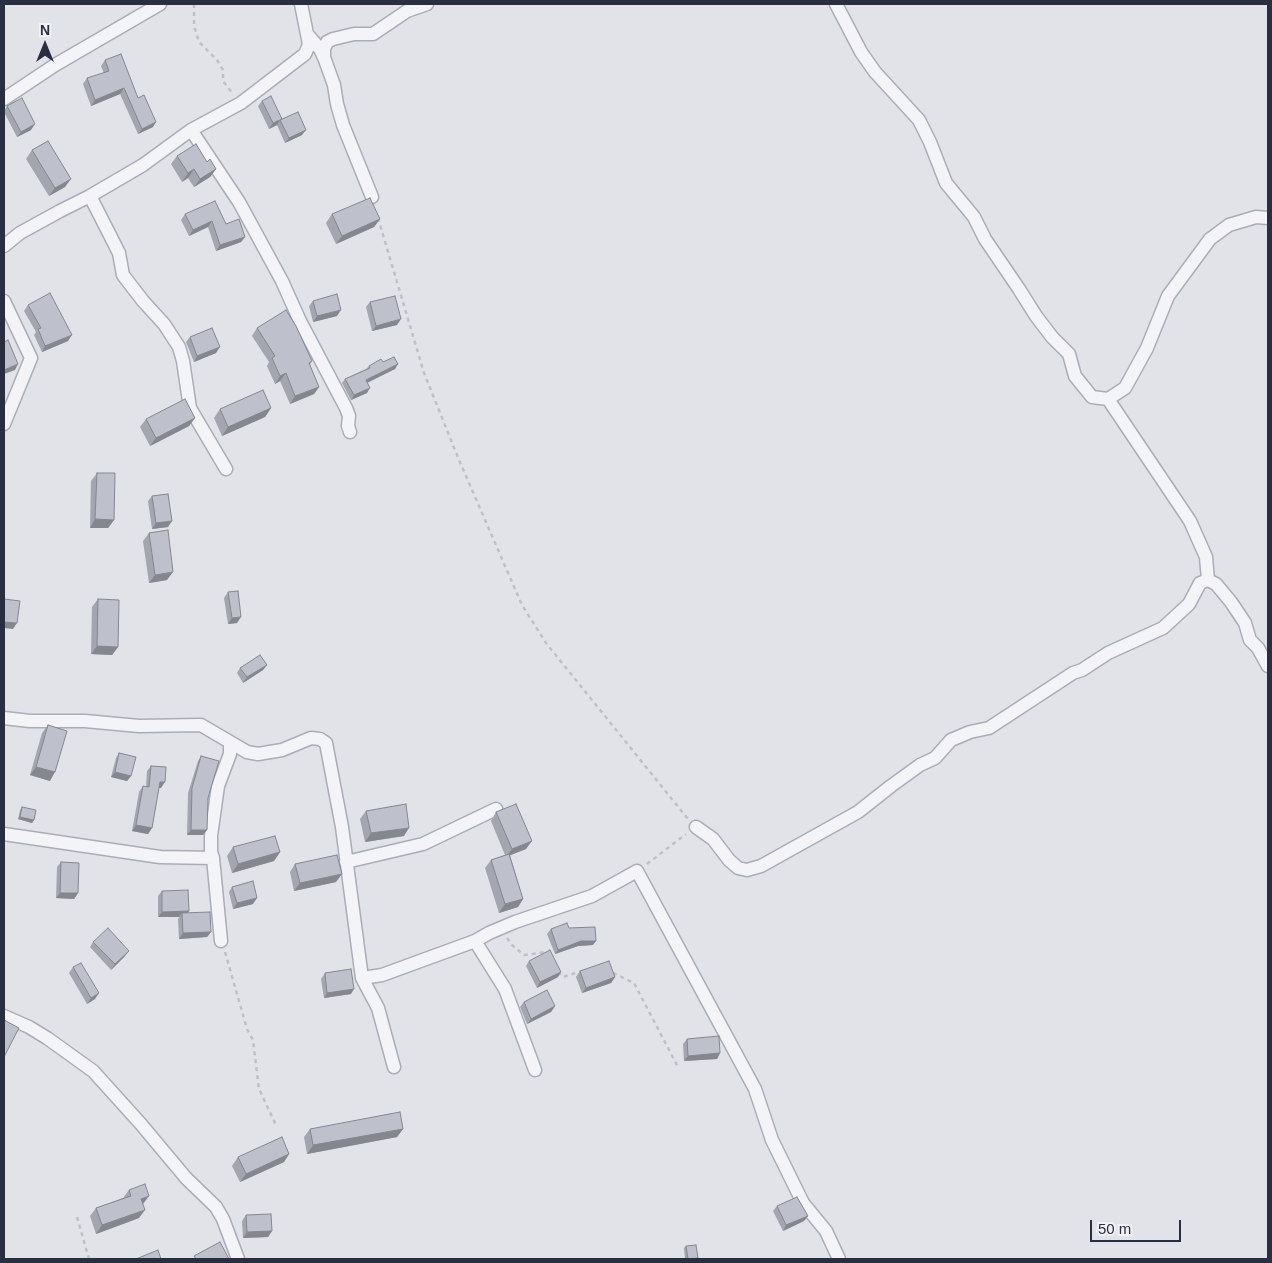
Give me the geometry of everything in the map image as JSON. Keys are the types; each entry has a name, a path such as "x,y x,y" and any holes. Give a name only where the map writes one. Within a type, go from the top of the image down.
{"street":[{"path":"4,99 55,64 160,4"},
{"path":"4,246 20,233 143,166 191,130 241,103 305,54 310,45 301,4"},
{"path":"324,57 324,49 327,42 332,39 354,34 373,34 407,11 428,4"},
{"path":"836,4 861,52 875,72 919,120 930,142 946,184 974,217 985,239 1036,316 1052,337 1069,354 1075,376 1092,397 1108,399 1125,388 1147,348 1168,296 1210,239 1229,225 1256,217 1268,218"},
{"path":"307,34 320,49 324,57 334,85 343,125 372,197"},
{"path":"191,130 239,202 282,281 300,321 346,408 349,416 348,426 350,432"},
{"path":"90,196 120,254 123,275 142,301 164,324 178,346 183,361 190,408 226,469"},
{"path":"4,301 31,358 4,424"},
{"path":"1108,399 1190,521 1206,557 1208,580"},
{"path":"696,827 713,839 729,860 738,868 746,870 761,866 858,812 920,765 934,758 950,740 970,732 989,728 1072,673 1082,670 1108,652 1163,628 1189,604 1200,583 1208,580 1216,584 1231,602 1245,623 1250,640 1258,648 1268,666"},
{"path":"4,718 30,721 85,721 139,726 201,725 247,752 258,754 282,750 311,738 320,739 326,743 342,827 362,978 378,1008 394,1067"},
{"path":"221,941 210,852 218,786 230,754 230,742"},
{"path":"346,862 423,844 496,808"},
{"path":"4,834 160,857 212,858"},
{"path":"362,978 382,975 475,941 500,928 592,896 637,871 755,1089 772,1140 803,1202 826,1231 839,1259"},
{"path":"475,941 505,989 535,1070"},
{"path":"4,1016 29,1027 47,1038 93,1072 140,1123 186,1178 216,1207 223,1219 238,1259"}],"path":[{"path":"194,4 194,26 199,42 217,60 223,70 224,81 241,103"},
{"path":"372,197 424,373 459,460 522,605 546,643 696,827 637,871"},
{"path":"500,928 512,945 524,954 546,952 550,954"},
{"path":"221,941 247,1029 253,1040 259,1090 276,1125"},
{"path":"610,969 613,973 634,984 678,1067"},
{"path":"557,970 563,977 584,970"},
{"path":"77,1217 89,1259"}],"building":[{"path":"121,54 138,98 144,95 156,122 142,129 124,88 95,100 87,78 109,71 105,60"},
{"path":"271,96 282,119 273,123 262,101"},
{"path":"22,98 35,124 21,132 7,106"},
{"path":"298,112 306,130 289,138 280,120"},
{"path":"48,141 71,179 55,188 32,150"},
{"path":"196,144 207,162 210,159 216,169 200,179 194,169 188,173 177,156"},
{"path":"370,198 380,219 342,236 332,214"},
{"path":"215,201 226,224 239,219 245,237 220,245 212,221 193,230 185,214"},
{"path":"50,293 72,335 45,346 38,329 41,328 28,305"},
{"path":"337,294 341,310 317,316 313,301"},
{"path":"395,296 401,319 376,326 370,302"},
{"path":"286,310 296,326 312,361 309,363 319,387 295,396 286,373 280,376 272,358 275,356 257,328"},
{"path":"212,328 220,347 197,356 190,337"},
{"path":"8,340 18,364 4,370 4,342"},
{"path":"394,357 398,364 366,380 370,388 354,395 345,379 370,368 369,366 381,359 383,362"},
{"path":"263,390 271,408 228,427 220,409"},
{"path":"185,399 195,418 156,438 146,419"},
{"path":"97,473 115,473 114,520 95,519"},
{"path":"168,494 172,521 156,523 152,496"},
{"path":"168,530 173,572 155,575 149,533"},
{"path":"238,591 241,617 232,618 228,592"},
{"path":"4,599 20,601 17,623 4,622"},
{"path":"98,599 119,600 118,647 97,646"},
{"path":"260,655 267,665 247,677 240,668"},
{"path":"48,725 67,731 55,772 36,767"},
{"path":"119,753 136,757 131,776 115,772"},
{"path":"201,756 219,761 208,798 207,830 191,830 192,788"},
{"path":"151,766 166,767 165,782 160,782 152,828 136,825 143,786 149,787"},
{"path":"406,804 409,828 371,833 366,811"},
{"path":"516,804 532,841 512,849 496,812"},
{"path":"22,807 36,810 34,820 20,817"},
{"path":"275,836 280,852 238,864 233,847"},
{"path":"509,854 523,899 505,904 491,860"},
{"path":"337,855 342,874 300,883 295,864"},
{"path":"61,862 79,863 78,893 60,893"},
{"path":"253,881 257,898 237,903 232,887"},
{"path":"188,890 189,911 162,912 162,891"},
{"path":"210,912 211,932 183,933 182,913"},
{"path":"567,923 569,928 595,927 596,941 581,941 558,950 551,929"},
{"path":"108,928 129,951 115,964 93,942"},
{"path":"550,950 561,972 540,982 529,961"},
{"path":"609,961 615,977 586,988 580,971"},
{"path":"81,963 99,993 91,998 73,967"},
{"path":"351,969 354,989 327,993 325,973"},
{"path":"547,990 555,1006 531,1019 524,1002"},
{"path":"4,1020 19,1028 4,1057"},
{"path":"719,1036 720,1053 688,1056 687,1039"},
{"path":"400,1112 403,1129 313,1145 310,1129"},
{"path":"282,1137 289,1154 246,1174 238,1157"},
{"path":"145,1184 149,1196 141,1199 145,1210 102,1225 96,1208 131,1196 129,1190"},
{"path":"797,1197 808,1216 786,1225 777,1206"},
{"path":"271,1214 272,1231 247,1232 246,1215"},
{"path":"220,1242 229,1259 196,1259 194,1256"},
{"path":"696,1245 698,1258 688,1259 686,1246"},
{"path":"158,1250 161,1259 136,1259"}]}
